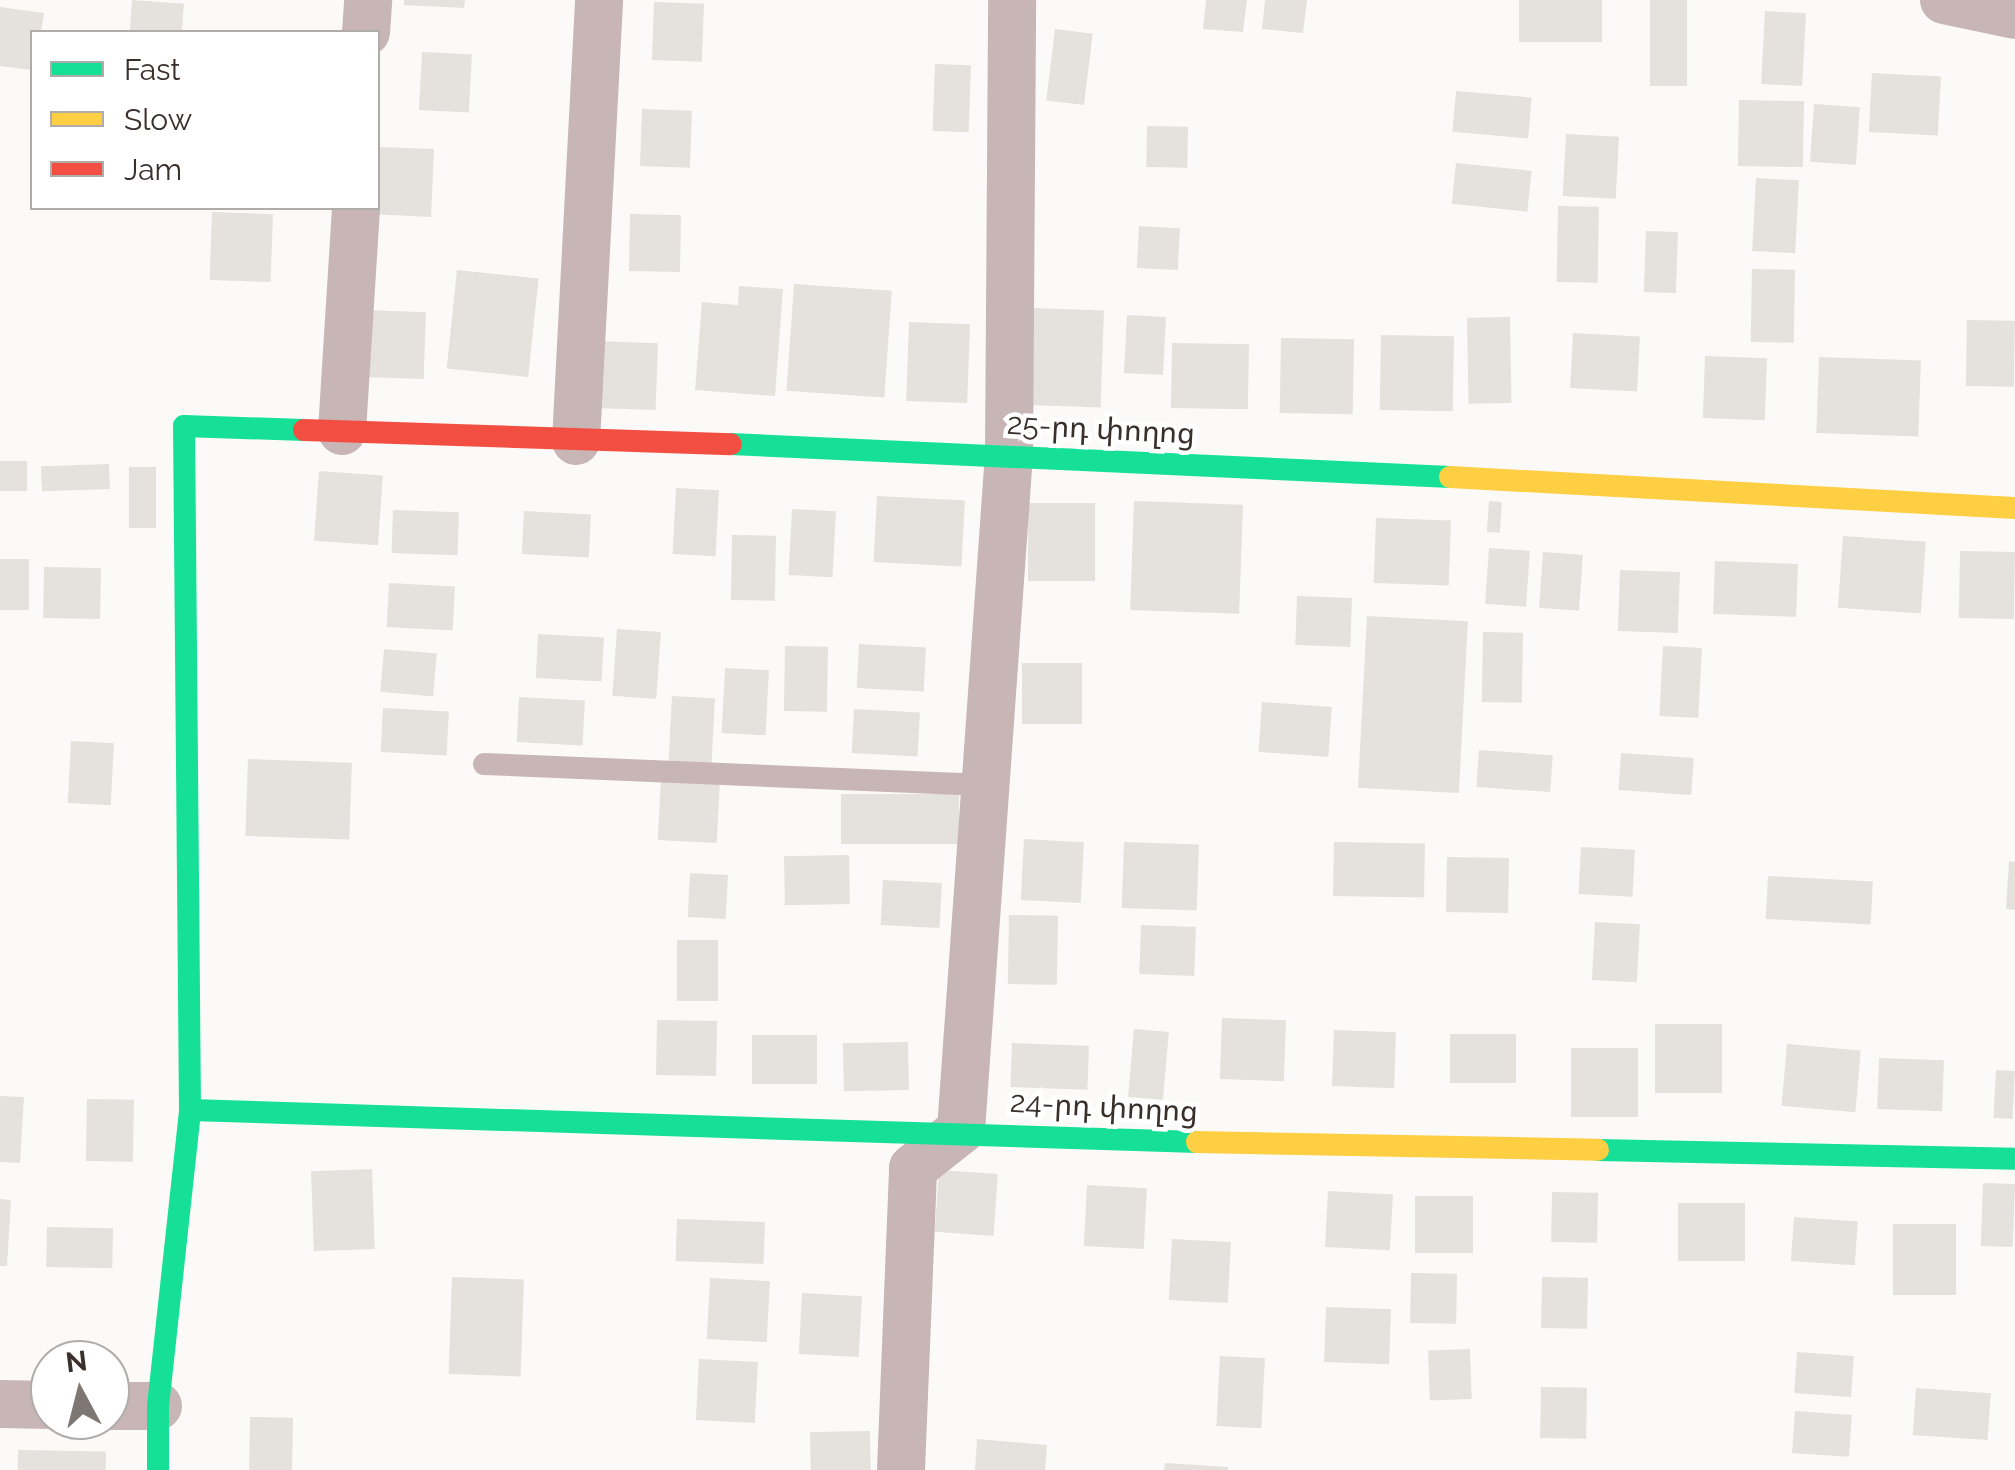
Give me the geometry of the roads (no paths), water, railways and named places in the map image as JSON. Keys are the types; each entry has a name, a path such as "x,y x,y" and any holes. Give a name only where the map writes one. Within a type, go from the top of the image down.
{"street":[{"path":"366,30 368,0"},
{"path":"576,441 600,0"},
{"path":"902,1470 913,1168 962,1130 1009,453 1012,0"},
{"path":"1944,0 2015,15"},
{"path":"342,431 356,210"},
{"name":"25-րդ փողոց","path":"190,1110 184,426 1009,453 2015,508"},
{"path":"158,1470 158,1406 190,1110"},
{"name":"24-րդ փողոց","path":"190,1110 962,1130 1194,1142 2015,1159"},
{"path":"0,1404 30,1405"},
{"path":"130,1406 158,1406"}],"lane":[{"path":"484,764 985,785"}]}
